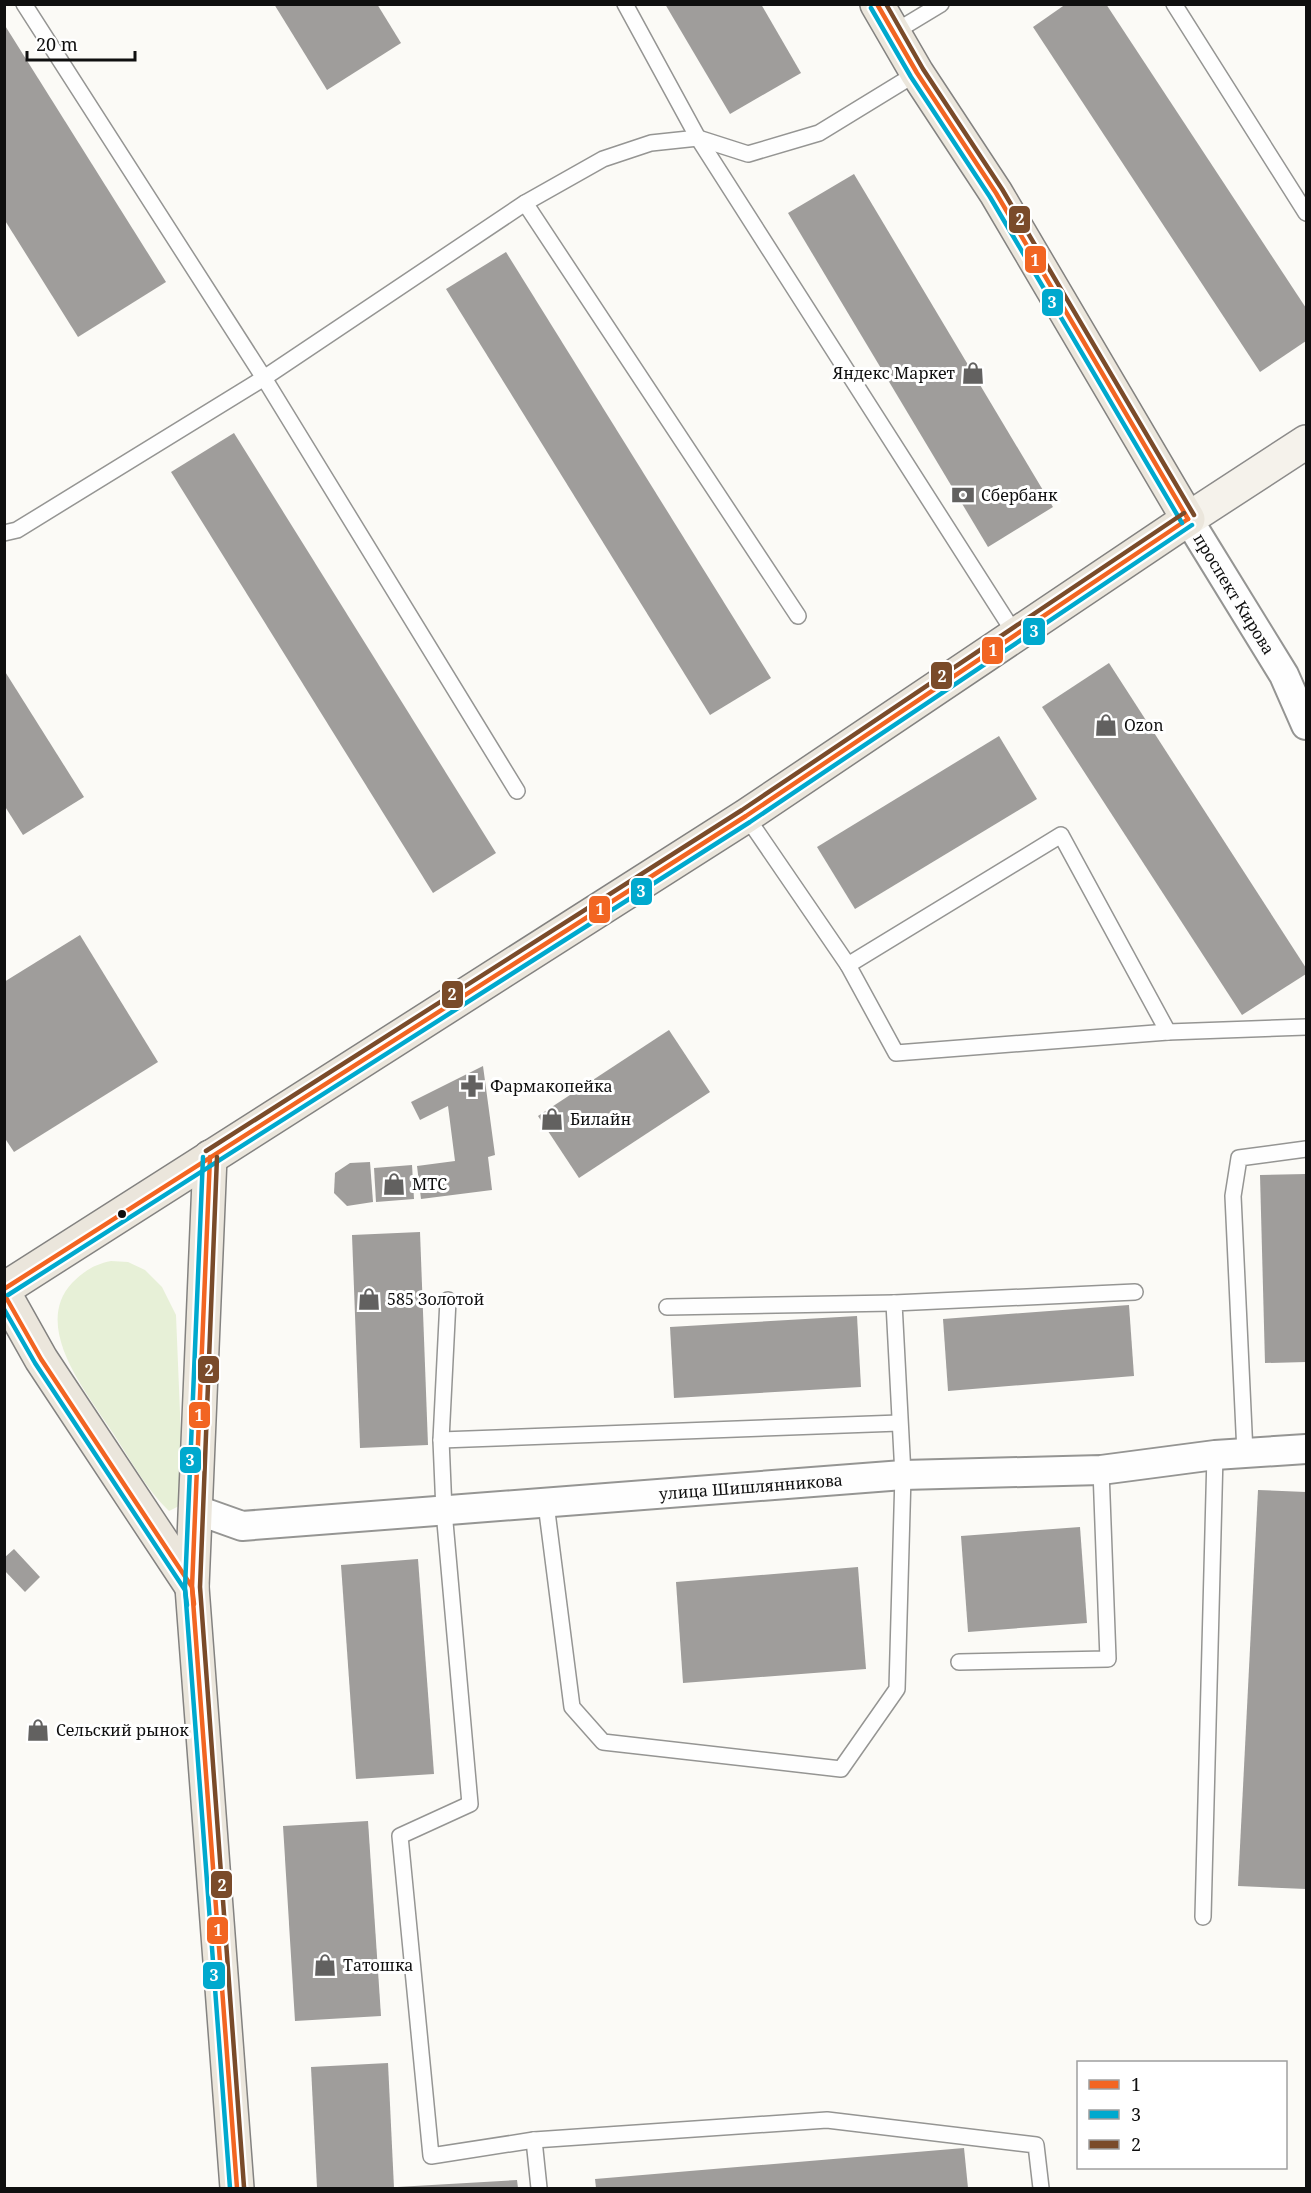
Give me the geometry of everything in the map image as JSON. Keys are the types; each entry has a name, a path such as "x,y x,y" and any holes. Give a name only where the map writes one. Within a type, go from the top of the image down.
{"main road":[{"name":"проспект Кирова","path":"877,4 917,74 996,193 1188,519"},
{"path":"192,1587 41,1359 4,1291 746,816 1188,519"},
{"path":"210,1157 192,1587 237,2188"}],"street":[{"path":"1188,519 1306,442"},
{"name":"проспект Кирова","path":"1188,519 1284,675 1306,725"},
{"name":"улица Шишлянникова","path":"197,1510 242,1526 903,1475 1101,1470 1215,1455 1306,1449"}],"lane":[{"path":"24,4 264,378 517,791"},
{"path":"625,4 698,138 1015,634"},
{"path":"893,33 941,4"},
{"path":"1174,4 1306,213"},
{"path":"4,533 17,530 264,378 525,203 603,159 651,143 698,138 748,154 819,134 917,74"},
{"path":"525,203 798,616"},
{"path":"746,816 848,965 896,1053 1168,1032 1306,1028"},
{"path":"848,965 1061,835 1168,1032"},
{"path":"1245,1453 1233,1196 1239,1158 1306,1149"},
{"path":"667,1307 894,1303 1135,1292"},
{"path":"448,1300 441,1440 444,1511 470,1804 400,1836 431,2156 534,2140 827,2120 1036,2145 1041,2188"},
{"path":"546,1504 572,1707 603,1742 841,1769 897,1689 903,1475 894,1303"},
{"path":"441,1440 899,1423"},
{"path":"1203,1917 1215,1455"},
{"path":"959,1662 1108,1659 1101,1470"},
{"path":"534,2140 539,2188"}],"green space":[{"path":"111,1261 128,1262 145,1270 162,1287 176,1315 183,1486 179,1506 169,1511 146,1484 90,1399 78,1380 60,1340 58,1320 61,1300 72,1283 81,1275 100,1264"}],"building":[{"path":"274,4 377,4 401,43 327,90"},
{"path":"665,4 761,4 801,73 730,114"},
{"path":"1066,4 1106,4 1306,308 1306,341 1260,372 1033,27"},
{"path":"4,24 166,282 78,337 4,219"},
{"path":"854,174 1053,507 988,547 788,213"},
{"path":"506,252 771,678 710,715 446,289"},
{"path":"234,433 496,853 433,893 171,472"},
{"path":"1109,663 1306,968 1306,974 1242,1015 1042,707"},
{"path":"4,670 84,797 23,835 4,805"},
{"path":"999,736 1037,799 855,909 817,847"},
{"path":"80,935 158,1062 14,1152 4,1137 4,982"},
{"path":"669,1030 710,1092 579,1178 538,1116"},
{"path":"483,1066 495,1155 488,1157 492,1190 421,1199 417,1166 455,1161 448,1106 420,1120 411,1102"},
{"path":"370,1162 373,1202 347,1206 334,1193 335,1173 350,1163"},
{"name":"МТС","path":"412,1165 414,1199 376,1202 374,1168"},
{"path":"1306,1174 1306,1362 1265,1363 1260,1175"},
{"path":"420,1232 428,1445 360,1448 352,1235"},
{"path":"1129,1305 1134,1376 948,1391 943,1319"},
{"path":"857,1316 861,1387 674,1398 670,1327"},
{"path":"1258,1490 1306,1492 1306,1889 1238,1886"},
{"path":"1080,1527 1087,1623 968,1632 961,1536"},
{"path":"14,1549 40,1577 25,1592 4,1570 4,1558"},
{"path":"418,1559 434,1774 356,1779 341,1565"},
{"path":"858,1567 866,1669 683,1683 676,1582"},
{"path":"368,1821 381,2016 295,2021 283,1826"},
{"path":"388,2063 394,2188 317,2188 311,2067"},
{"path":"964,2148 968,2188 596,2188 595,2179"},
{"path":"517,2180 518,2188 397,2188 397,2187"}],"transit line":[{"name":"1","path":"877,4 917,73 996,193 1188,519"},
{"name":"2","path":"886,4 923,69 1002,189 1194,515"},
{"name":"3","path":"871,8 911,77 990,197 1182,523"},
{"name":"2","path":"206,1151 742,810 1184,513"},
{"name":"1","path":"4,1289 746,816 1188,519"},
{"name":"3","path":"8,1295 750,822 1192,525"},
{"name":"3","path":"203,1157 185,1588 230,2188"},
{"name":"1","path":"210,1157 192,1587 237,2188"},
{"name":"2","path":"217,1157 200,1587 244,2187"},
{"name":"1","path":"4,1294 41,1359 192,1587 194,1604"},
{"name":"3","path":"4,1309 35,1363 185,1590 187,1605"}],"place":[{"name":"Яндекс Маркет","path":"973,373"},
{"name":"Сбербанк","path":"963,495"},
{"name":"Ozon","path":"1106,725"},
{"name":"Фармакопейка","path":"472,1086"},
{"name":"Билайн","path":"552,1119"},
{"name":"МТС","path":"394,1184"},
{"name":"585 Золотой","path":"369,1299"},
{"name":"Сельский рынок","path":"38,1730"},
{"name":"Татошка","path":"325,1965"}]}
